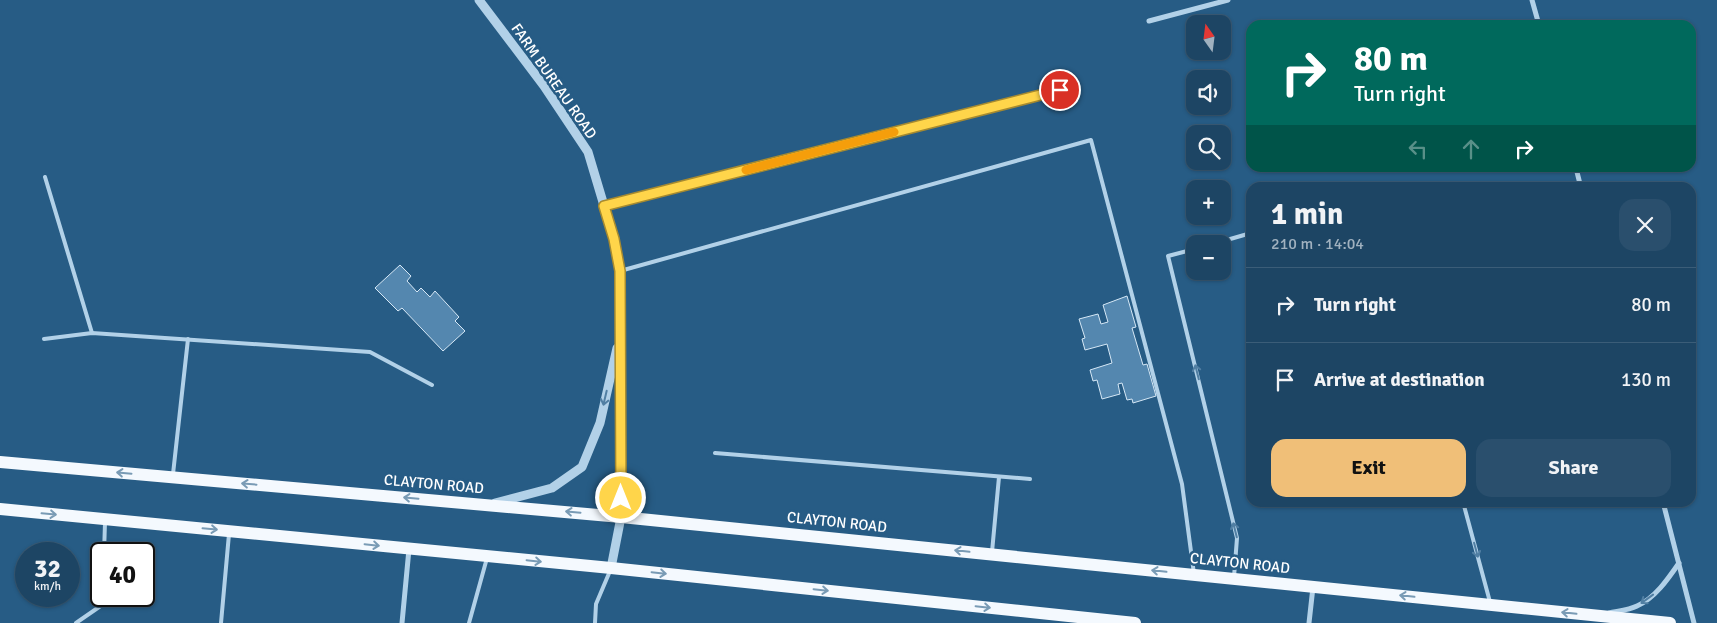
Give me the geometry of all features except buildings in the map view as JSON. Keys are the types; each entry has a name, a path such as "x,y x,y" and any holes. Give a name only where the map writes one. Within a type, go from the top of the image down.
{"main road":[{"name":"CLAYTON ROAD","path":"0,462 621,517 1670,623"},
{"path":"0,509 611,568 1135,623"}],"street":[{"name":"FARM BUREAU ROAD","path":"479,0 544,86 588,152 614,239 620,271 621,517 611,568"},
{"path":"1149,21 1228,0"},
{"path":"1532,0 1538,20"},
{"path":"488,505 552,488 582,467 600,423 620,333"},
{"path":"1664,507 1694,623"},
{"path":"402,623 409,549"},
{"path":"1597,616 1637,606 1652,596 1668,580 1679,563"},
{"path":"1309,623 1313,586"}],"lane":[{"path":"604,206 1060,90"},
{"path":"620,271 1091,140 1182,484 1194,574"},
{"path":"45,177 92,333"},
{"path":"1231,239 1246,235"},
{"path":"1186,251 1168,256 1237,538 1234,578"},
{"path":"44,339 92,333 370,352 432,385"},
{"path":"173,477 188,339"},
{"path":"715,453 1030,479"},
{"path":"992,554 999,477"},
{"path":"1464,507 1491,605"},
{"path":"105,542 106,520"},
{"path":"221,623 229,531"},
{"path":"469,623 487,556"},
{"path":"595,623 596,604 611,568"},
{"path":"76,623 99,607"}],"slow traffic":[{"path":"746,170 894,132"}],"route":[{"path":"621,498 620,271 614,239 604,206 1060,90"}]}
